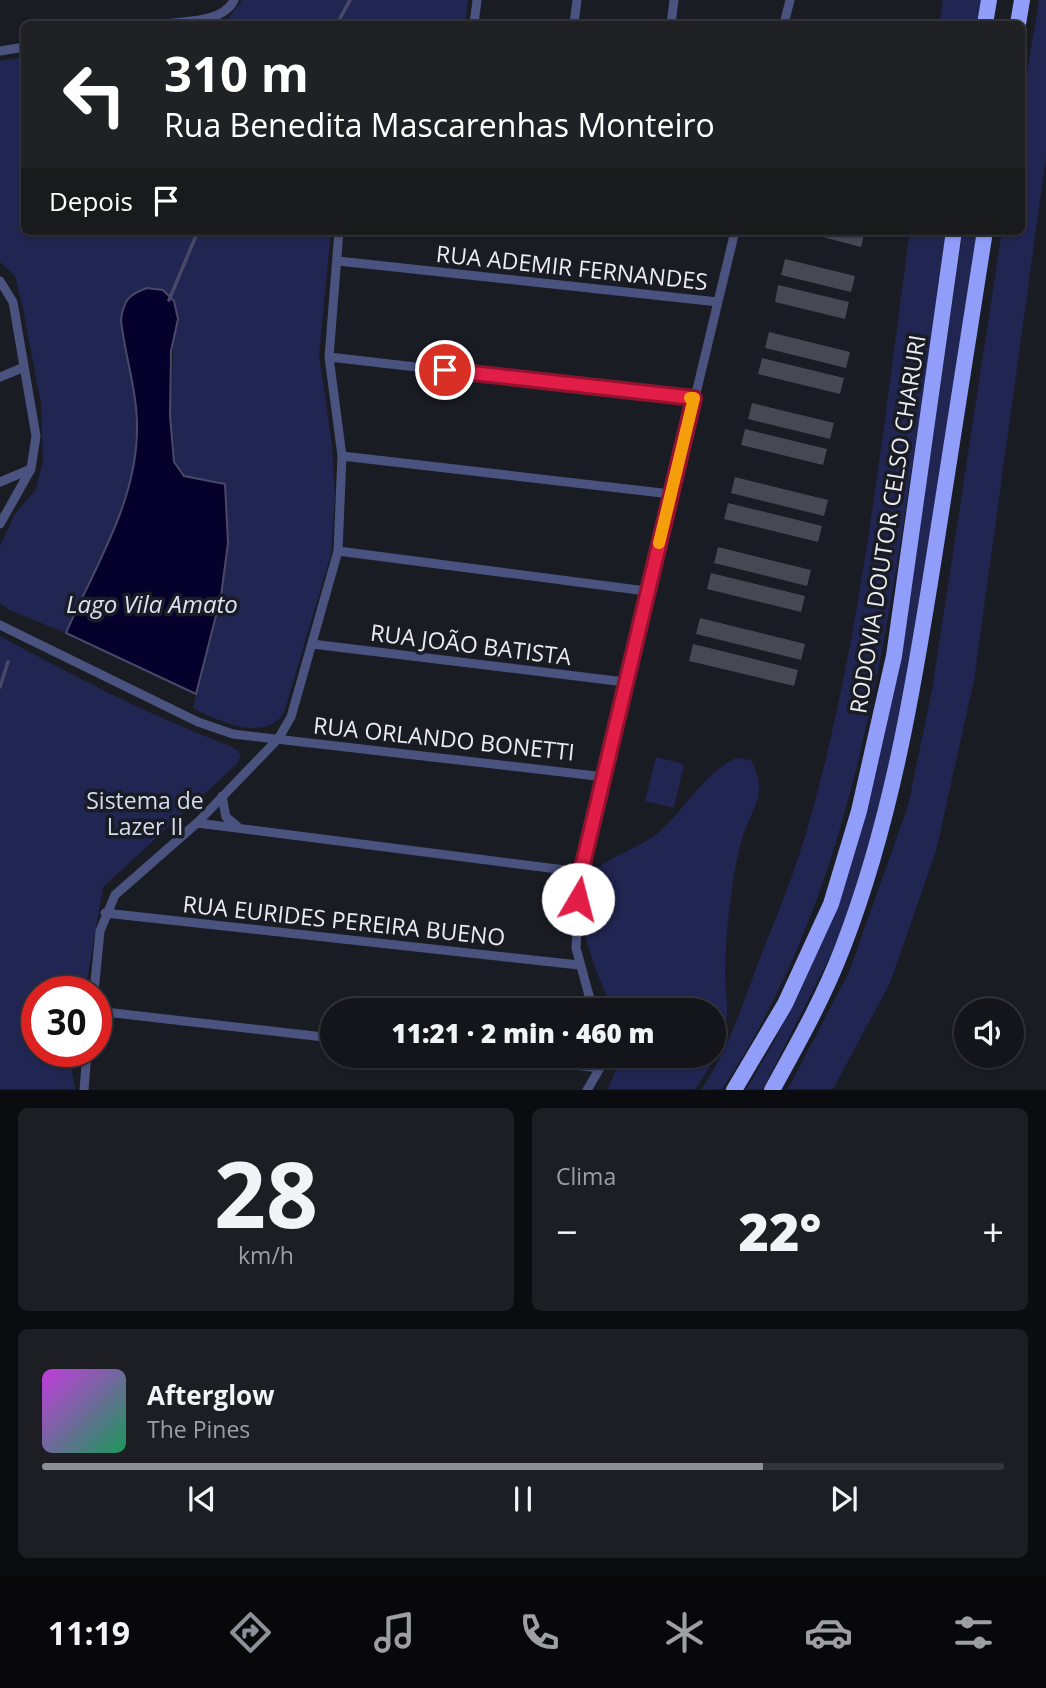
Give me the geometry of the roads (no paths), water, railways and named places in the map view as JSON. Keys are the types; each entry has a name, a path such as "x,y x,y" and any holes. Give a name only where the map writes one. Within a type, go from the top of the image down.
{"highway":[{"path":"986,21 989,0"},
{"path":"1018,21 1022,0"},
{"name":"RODOVIA DOUTOR CELSO CHARURI","path":"734,1090 785,1004 831,904 859,811 894,656 953,235"},
{"path":"772,1090 815,1013 843,948 867,878 897,769 924,625 984,235"}],"street":[{"path":"181,21 219,15 229,10 234,0"},
{"path":"474,21 477,0"},
{"path":"574,21 577,0"},
{"path":"671,21 674,0"},
{"path":"785,21 790,0"},
{"path":"0,51 21,48"},
{"path":"96,976 105,913 115,895 132,877 197,823 278,738 291,717 338,551 342,456 328,357 339,235"},
{"path":"589,998 579,965 575,927 581,872 646,591 734,235"},
{"name":"RUA ADEMIR FERNANDES","path":"338,261 718,302"},
{"path":"0,522 31,470 36,436 22,368 13,302 2,283"},
{"path":"328,357 694,398"},
{"path":"0,377 22,368"},
{"path":"342,456 671,494"},
{"path":"0,482 31,470"},
{"path":"338,551 646,591"},
{"name":"RUA ORLANDO BONETTI","path":"0,625 198,722 233,734 605,776"},
{"name":"RUA JOÃO BATISTA","path":"312,644 625,682"},
{"path":"222,796 226,817 242,829"},
{"path":"197,823 581,872"},
{"name":"RUA EURIDES PEREIRA BUENO","path":"105,913 579,965"},
{"path":"112,1013 320,1037"},
{"path":"84,1090 86,1067"},
{"path":"587,1090 600,1069 592,1068"}],"water":[{"name":"Lago Vila Amato","path":"147,288 163,290 174,301 178,319 171,351 170,416 174,462 184,476 225,484 228,543 221,596 196,694 66,633 112,535 129,484 135,458 137,417 121,320 128,299"}],"waterway":[{"path":"339,21 350,0"},
{"path":"169,300 196,235"},
{"path":"0,687 8,662"}],"park label":[{"name":"Sistema de Lazer II","path":"145,813"}]}
